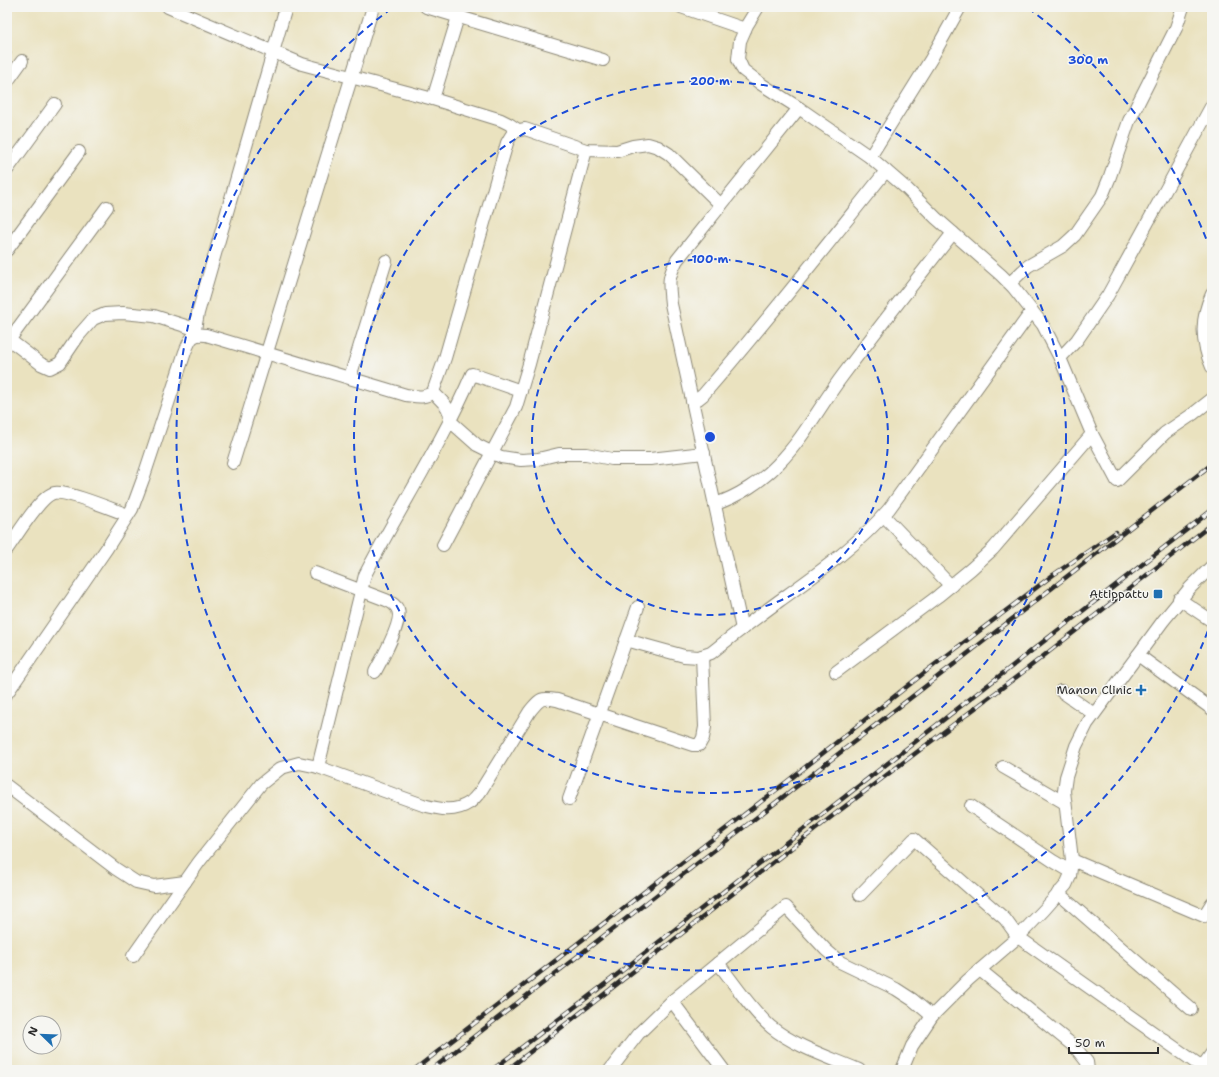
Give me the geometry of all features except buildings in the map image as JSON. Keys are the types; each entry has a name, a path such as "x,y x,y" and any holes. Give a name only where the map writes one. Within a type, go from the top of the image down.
{"street":[{"path":"168,7 302,64 433,99 501,120 518,130"},
{"path":"7,693 107,548 132,509 185,352 190,339 195,332 198,313 286,7"},
{"path":"233,463 373,7"},
{"path":"426,7 459,12 603,60"},
{"path":"681,7 745,30"},
{"path":"758,7 740,41 738,59 743,70 761,84 799,108 870,157 1010,283 1043,325 1060,358 1092,434 1117,481 1165,433 1212,399"},
{"path":"870,157 931,59 960,7"},
{"path":"1010,283 1028,266 1063,246 1075,234 1102,196 1129,121 1176,28 1183,7"},
{"path":"433,99 459,12"},
{"path":"7,82 22,61"},
{"path":"7,170 55,104"},
{"path":"1060,358 1077,340 1108,295 1212,105"},
{"path":"742,629 671,304 669,281 671,272 677,260 799,108"},
{"path":"107,207 8,341 41,364 50,368 60,363 79,335 93,319 105,314 123,313 154,316 201,334 350,377 406,395 420,397 430,395 433,392 440,374 507,143 512,134 518,130 525,129 586,150 617,151 633,146 648,144 658,147 669,154 721,205"},
{"path":"443,545 516,407 586,150"},
{"path":"7,250 79,152"},
{"path":"692,401 703,395 731,362 886,171"},
{"path":"715,504 729,500 743,491 781,461 805,430 843,375 953,233"},
{"path":"350,377 386,261"},
{"path":"1212,294 1203,323 1203,338 1212,367"},
{"path":"626,640 684,656 702,656 711,653 830,564 884,516 1032,311"},
{"path":"318,767 365,575 450,421 472,374 521,391"},
{"path":"433,392 445,405 450,414 450,421 477,445 501,457 521,460 538,459 559,454 586,454 612,458 650,459 704,453"},
{"path":"836,672 951,586 971,569 992,549 1092,434"},
{"path":"7,549 31,514 44,499 54,493 65,493 128,515"},
{"path":"884,516 951,586"},
{"path":"902,1070 912,1046 932,1016 980,970 1018,937 1066,885 1070,876 1071,866 1070,839 1064,792 1066,777 1076,746 1094,714 1180,599 1212,566"},
{"path":"315,573 386,600 394,604 399,610 399,618 396,628 375,672"},
{"path":"1180,599 1212,621"},
{"path":"569,799 638,607"},
{"path":"1138,655 1212,709"},
{"path":"133,956 199,862 261,784 281,768 299,763 318,767 423,805 441,810 455,809 470,803 480,792 530,711 538,701 546,698 557,700 676,740 693,745 699,745 703,738 705,727 702,656"},
{"path":"1061,691 1094,714"},
{"path":"1002,767 1065,803"},
{"path":"7,786 116,869 136,882 154,886 185,882"},
{"path":"971,806 1053,861 1071,866 1204,916 1212,903"},
{"path":"860,895 914,839 1005,919 1018,937 1201,1069 1212,1053"},
{"path":"1058,894 1191,1009"},
{"path":"610,1070 638,1034 672,1001 786,907 826,950 840,962 896,989 913,1000 932,1016"},
{"path":"718,963 758,1014 771,1026 800,1045 859,1070"},
{"path":"980,970 1075,1047 1087,1062 1088,1070"},
{"path":"672,1001 723,1069"}],"railway":[{"path":"431,1070 1212,464"},
{"path":"492,1070 605,984 1212,510"},
{"path":"507,1070 835,814 1023,672 1212,524"},
{"path":"414,1070 789,780 929,669 1053,575 1116,532"}],"place":[{"name":"Attippattu","path":"1158,594"},
{"name":"Manon Clinic","path":"1141,690"}]}
